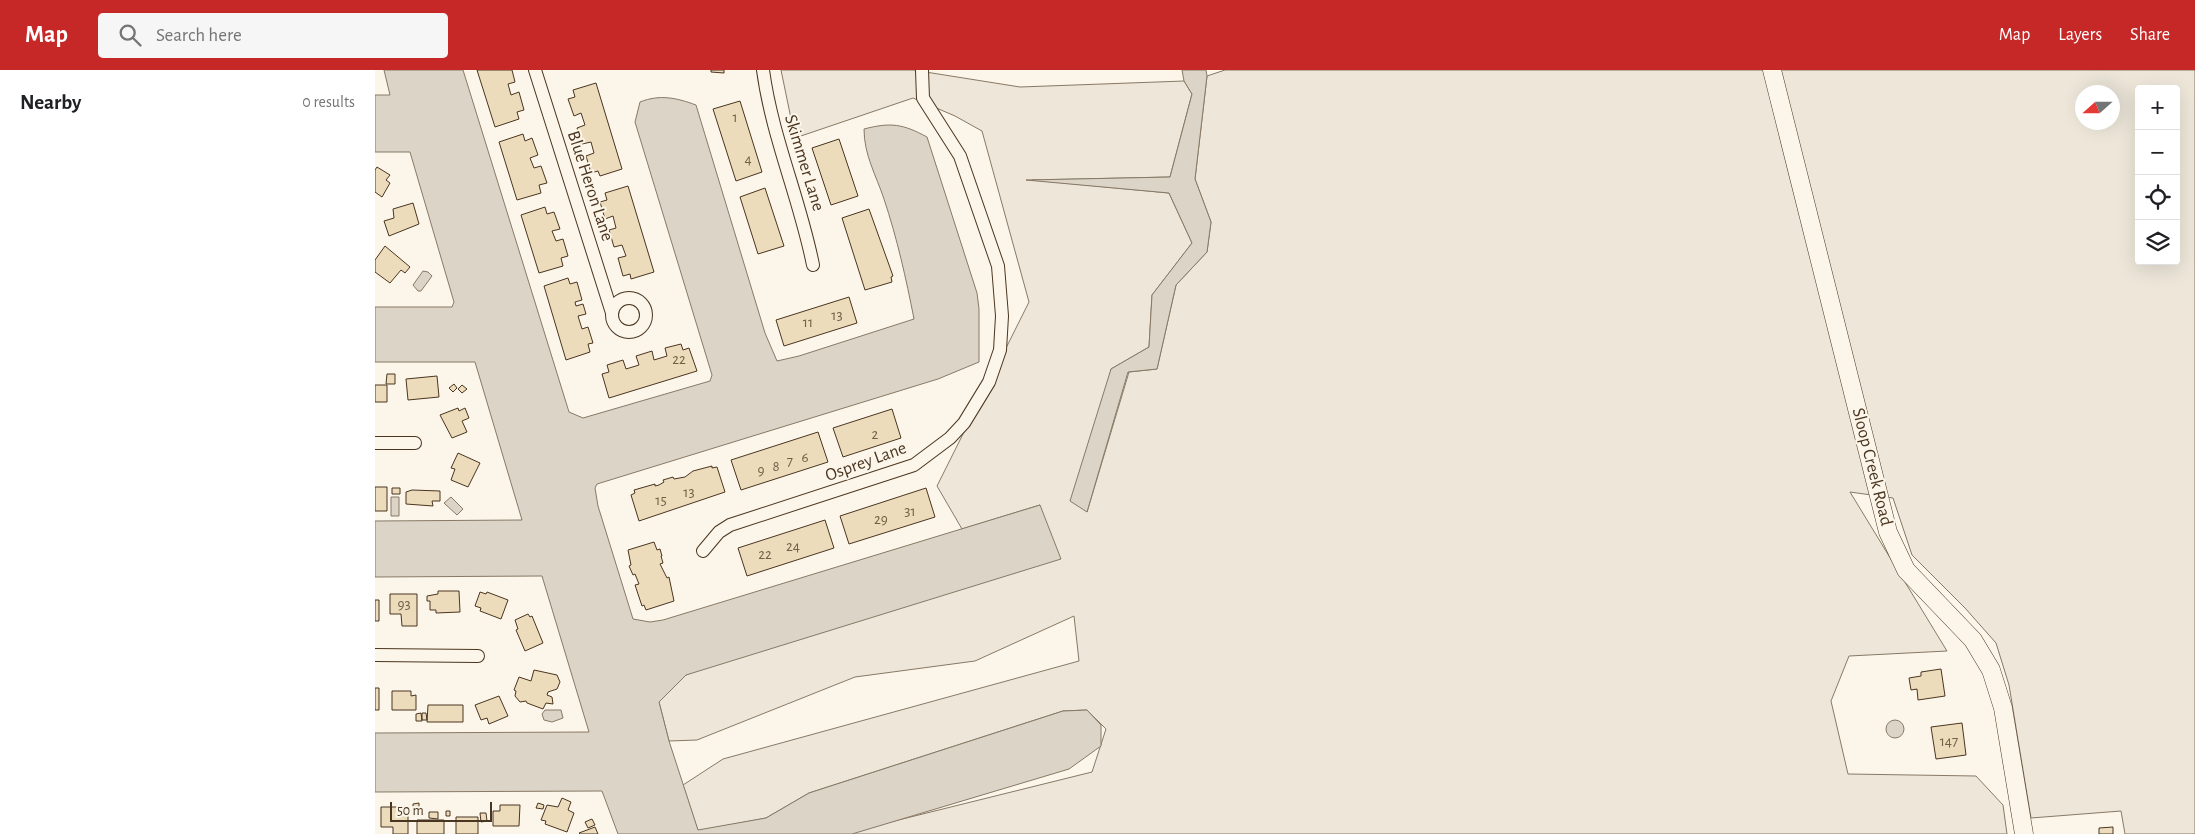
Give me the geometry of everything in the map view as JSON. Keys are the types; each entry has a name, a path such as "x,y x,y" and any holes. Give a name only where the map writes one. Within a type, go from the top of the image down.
{"street":[{"name":"Blue Heron Lane","path":"535,70 612,313"},
{"name":"Skimmer Lane","path":"763,70 767,101 807,234 813,265"},
{"name":"Osprey Lane","path":"703,551 719,532 730,525 915,465 950,438 964,423 989,382 1000,350 1002,316 997,266 960,156 923,98 922,70"},
{"name":"Sloop Creek Road","path":"1772,70 1888,532 1906,570 1973,640 1991,670 2003,708 2024,834"},
{"path":"375,443 415,443"},
{"path":"375,655 478,656"}],"shaded area":[{"path":"384,70 463,70 569,412 583,418 710,381 712,375 635,122 640,102 655,98 668,98 696,105 765,333 777,361 799,356 914,319 897,243 884,199 868,156 864,129 882,125 897,126 911,129 927,137 977,293 979,309 979,362 938,379 597,484 595,488 598,506 633,619 650,622 663,620 1040,505 1061,559 686,675 659,702 669,741 698,830 766,818 809,793 1063,711 1087,710 1101,725 1101,746 1069,769 852,834 618,834 602,791 375,792 375,733 589,732 542,576 375,577 375,521 522,520 475,362 375,362 375,307 452,307 454,302 410,152 375,152 375,95 390,95"},
{"path":"781,70 913,70 1020,87 1184,81 1192,94 1170,177 1032,180 1169,193 1192,243 1152,295 1149,347 1111,369 1087,512 1129,372 1157,369 1176,285 1207,252 1211,222 1195,179 1207,76 1225,70 2195,70 2195,834 2125,834 2121,811 2031,818 2009,685 1996,643 1965,608 1912,555 1893,498 1850,492 1947,651 1849,656 1831,701 1848,774 1976,776 2003,805 2007,834 842,834 1092,772 1106,729 1087,710 1063,711 809,793 766,818 698,831 683,785 723,759 1079,661 1074,616 975,661 855,677 697,740 669,741 659,702 686,675 1040,505 962,529 937,486 1029,302 982,131 955,116 913,98 795,138"},
{"path":"1182,70 1206,70 1207,76 1195,179 1211,222 1207,252 1176,285 1157,369 1128,372 1087,512 1070,501 1111,369 1149,347 1152,295 1192,243 1169,193 1026,180 1170,177 1192,94 1184,81"},
{"path":"423,271 428,272 432,276 421,291 418,291 413,285"},
{"path":"391,497 399,497 399,516 391,516"},
{"path":"451,497 463,509 457,515 444,503"},
{"path":"545,710 561,710 563,718 552,722 544,720 542,714"},
{"path":"1895,720 1901,723 1904,729 1901,735 1895,738 1889,735 1886,729 1889,723"}],"building":[{"path":"477,70 512,70 515,82 508,84 511,95 519,92 524,110 517,112 519,119 495,127"},
{"path":"711,70 724,70 724,73 711,72"},
{"path":"596,83 622,169 600,176 598,171 591,173 586,156 594,153 591,142 582,144 577,128 585,125 581,113 574,116 568,99 575,97 573,90"},
{"path":"740,101 762,172 736,181 713,109"},
{"path":"523,134 525,141 532,138 538,155 530,158 534,168 541,166 547,183 539,185 541,193 517,200 499,142"},
{"path":"839,139 858,196 831,205 812,148"},
{"path":"377,167 390,175 386,180 390,183 382,197 375,192 375,170"},
{"path":"628,186 654,272 631,279 630,274 623,276 618,258 626,256 622,245 614,247 609,230 616,228 613,216 605,219 600,202 607,200 605,193"},
{"path":"765,188 784,246 758,254 740,197"},
{"path":"413,203 419,224 389,236 384,221 394,218 393,209"},
{"path":"545,207 547,214 554,212 560,229 552,231 556,241 563,239 568,256 561,258 563,266 539,273 521,215"},
{"path":"869,209 893,276 891,277 892,282 865,290 842,218"},
{"path":"385,246 410,267 405,273 401,270 390,283 375,272 375,260"},
{"path":"568,278 570,284 577,282 582,300 575,302 576,306 583,304 586,314 578,316 582,329 588,327 593,343 588,344 590,352 566,360 544,286"},
{"path":"849,297 857,323 784,346 776,320"},
{"path":"681,344 683,350 689,348 697,371 609,398 602,374 609,372 607,365 623,360 626,369 639,365 636,356 652,351 654,360 667,356 665,348"},
{"path":"387,374 395,374 395,384 386,384"},
{"path":"437,376 439,397 408,400 406,379"},
{"path":"454,384 457,388 453,392 449,388"},
{"path":"375,385 387,385 387,402 375,402"},
{"path":"462,385 467,389 462,393 458,389"},
{"path":"458,408 459,411 465,408 469,418 462,421 467,432 452,438 440,415"},
{"path":"892,409 901,438 843,457 833,428"},
{"path":"818,432 828,462 741,490 731,460"},
{"path":"458,453 480,463 468,487 451,480 455,469 451,468"},
{"path":"712,466 712,468 717,467 725,492 639,521 631,495 635,493 634,490 655,484 655,486 659,485 664,482 663,480 673,477 674,479 685,477 693,471"},
{"path":"375,487 387,487 387,511 375,511"},
{"path":"392,488 400,488 400,494 392,494"},
{"path":"926,488 935,517 849,544 840,516"},
{"path":"412,490 440,491 440,501 432,501 433,506 406,504 406,492"},
{"path":"825,520 834,548 747,576 738,548"},
{"path":"654,542 657,550 660,549 663,563 660,564 667,578 669,577 674,601 646,610 644,605 642,606 635,585 639,584 629,566 631,565 628,550"},
{"path":"438,591 459,591 460,612 436,613 436,610 430,610 430,601 427,601 427,596 438,594"},
{"path":"480,592 486,594 487,592 508,600 501,619 480,611 481,608 475,606"},
{"path":"390,594 417,594 417,626 402,626 401,614 390,614"},
{"path":"375,600 379,600 379,621 375,621"},
{"path":"528,614 530,617 532,616 543,643 525,651 516,630 518,629 515,620"},
{"path":"1941,669 1945,696 1918,700 1917,689 1911,690 1909,678 1921,676 1921,672"},
{"path":"534,670 557,675 560,682 557,689 548,692 547,695 552,697 553,704 546,703 543,709 526,701 520,702 515,696 516,691 514,690 519,677 531,681"},
{"path":"375,688 379,688 379,710 375,710"},
{"path":"392,691 411,691 411,696 416,695 416,710 392,710"},
{"path":"499,696 508,716 489,724 487,718 481,720 475,705"},
{"path":"428,705 463,705 463,722 427,722"},
{"path":"421,713 422,721 416,721 416,714"},
{"path":"422,713 426,713 427,720 422,720"},
{"path":"1962,723 1966,755 1936,759 1931,727"},
{"path":"562,798 571,802 568,810 574,813 567,832 545,824 546,821 541,820 547,805 558,807"},
{"path":"419,803 419,811 413,812 413,804"},
{"path":"538,803 544,805 543,809 536,808"},
{"path":"500,805 520,805 519,826 493,826 493,811 500,811"},
{"path":"381,807 408,807 408,834 393,834 393,827 381,827"},
{"path":"446,811 450,811 450,816 446,816"},
{"path":"429,812 438,812 438,819 429,818"},
{"path":"480,813 486,813 487,821 481,822"},
{"path":"456,817 478,817 478,834 456,834"},
{"path":"592,819 595,825 588,828 585,822"},
{"path":"417,820 444,820 444,834 417,834"},
{"path":"595,827 598,834 579,833"},
{"path":"2113,827 2113,834 2099,834 2099,828"}]}
